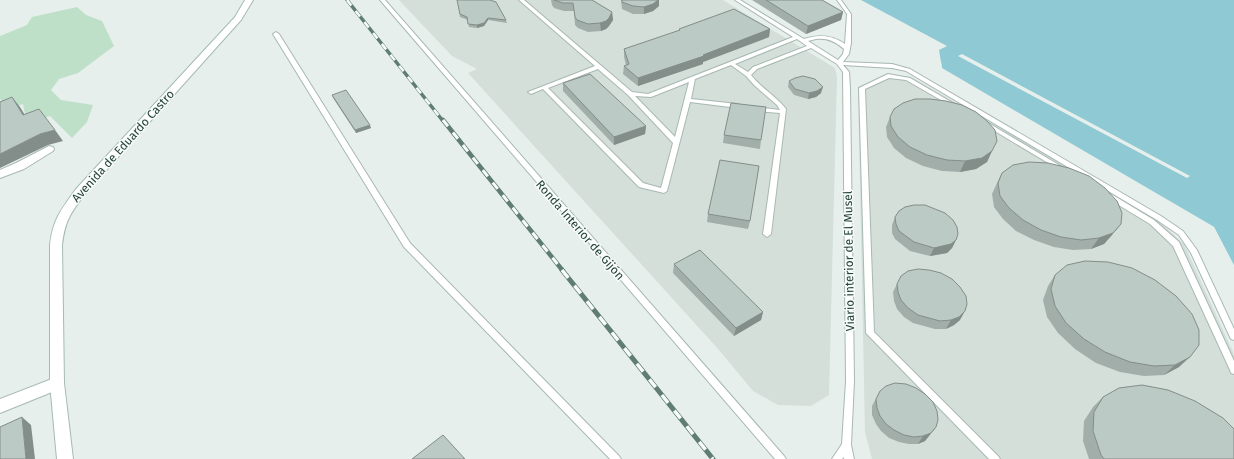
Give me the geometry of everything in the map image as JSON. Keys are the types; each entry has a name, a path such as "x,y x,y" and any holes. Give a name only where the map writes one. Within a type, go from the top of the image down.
{"street":[{"name":"Avenida de Eduardo Castro","path":"65,456 58,383 56,245 58,227 67,210 94,175 238,18 249,0"},
{"path":"0,174 20,166 49,149"},
{"path":"0,406 58,383"}],"lane":[{"name":"Ronda Interior de Gijón","path":"382,0 781,459"},
{"path":"521,0 630,94 676,142"},
{"path":"738,0 839,63 892,66 908,70 1159,218 1182,234 1194,252 1234,337"},
{"path":"839,0 849,14 846,54 839,63"},
{"path":"276,34 407,245 616,459"},
{"path":"630,94 649,96 797,37"},
{"path":"804,41 823,37 838,40 847,48"},
{"path":"748,75 755,68 811,46"},
{"path":"731,63 748,75 753,82 777,101 783,109 766,234"},
{"name":"Viario interior de El Musel","path":"837,459 846,445 850,381 847,88 846,72 839,63"},
{"path":"530,92 598,67"},
{"path":"995,459 870,333 862,88 888,76 908,79 916,82 1152,222 1176,244 1234,370"},
{"path":"544,87 641,185 664,191 693,78"},
{"path":"687,100 783,112"},
{"path":"846,445 849,459"}],"shaded area":[{"path":"399,0 723,0 835,68 837,77 829,395 811,406 778,405 753,391 719,350 468,73 477,69 452,56"},
{"path":"887,74 912,77 1157,219 1184,244 1234,354 1234,459 872,459 865,432 858,87"}],"green space":[{"path":"77,7 86,15 102,21 114,46 78,73 59,79 51,90 61,100 93,105 87,122 72,138 50,116 27,124 23,104 8,109 0,99 0,36 27,25 32,17"}],"water":[{"path":"861,0 1234,0 1234,265 1214,227 942,68 939,50 947,46"}],"pier":[{"path":"962,54 1190,176 1187,178 958,56"},
{"path":"941,61 942,69 1214,227 1234,267 1212,228 941,70 939,62"}],"building":[{"path":"457,0 490,0 496,2 506,20 488,18 484,23 477,25 468,24 467,17 460,14"},
{"path":"554,0 592,0 612,12 606,21 588,24 577,20 575,17 573,3 563,3"},
{"path":"622,0 658,0 653,4 644,7 633,6 622,2"},
{"path":"766,0 822,0 843,12 808,26"},
{"path":"734,9 770,29 703,55 704,56 638,78 624,66 629,64 624,49 680,30 679,29"},
{"path":"590,74 646,126 614,137 563,83"},
{"path":"803,76 815,79 823,87 817,91 809,93 795,89 789,81"},
{"path":"346,90 370,125 355,130 332,95"},
{"path":"12,97 23,115 39,109 55,130 40,134 0,154 0,102"},
{"path":"915,99 946,101 962,105 976,112 995,130 997,141 992,151 982,158 965,161 947,160 927,155 910,147 898,137 891,126 890,117 894,109 903,103"},
{"path":"731,103 766,107 761,140 724,135"},
{"path":"720,160 759,166 750,221 708,214"},
{"path":"1029,162 1048,163 1069,168 1089,176 1105,188 1117,201 1122,213 1121,224 1113,233 1099,238 1081,240 1061,237 1041,230 1023,220 1009,208 1000,196 998,183 1002,173 1013,165"},
{"path":"925,205 945,213 953,220 957,227 958,234 956,240 951,244 934,248 914,242 899,231 895,217 899,211 905,207"},
{"path":"700,250 763,312 736,328 674,264"},
{"path":"1085,261 1108,262 1132,268 1155,280 1176,296 1192,314 1199,330 1199,345 1190,357 1175,365 1154,366 1130,362 1105,352 1084,339 1066,323 1055,306 1051,289 1055,275 1067,265"},
{"path":"918,269 941,273 952,279 960,287 966,296 967,304 965,311 959,317 951,320 940,321 918,315 908,308 901,300 897,284 901,276 908,271"},
{"path":"895,383 906,384 916,388 933,402 937,411 938,420 936,427 931,433 914,437 904,435 886,424 880,416 876,399 880,391 886,386"},
{"path":"1142,385 1168,390 1195,401 1223,418 1234,429 1234,459 1104,459 1101,455 1093,431 1094,412 1103,397 1119,388"},
{"path":"22,417 26,459 0,459 0,427"},
{"path":"443,435 465,459 412,459"}],"railway":[{"path":"347,0 443,121"},
{"path":"443,120 563,271"},
{"path":"562,270 713,459"}]}
